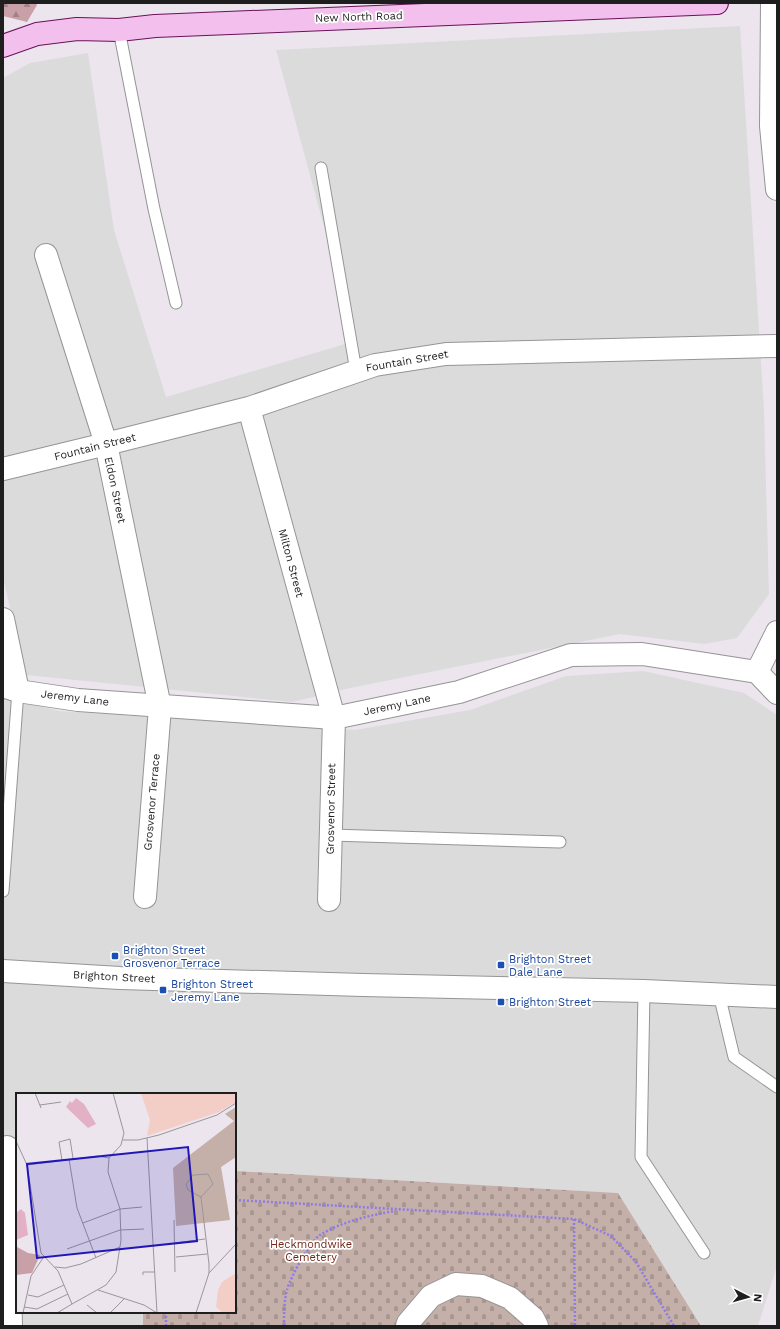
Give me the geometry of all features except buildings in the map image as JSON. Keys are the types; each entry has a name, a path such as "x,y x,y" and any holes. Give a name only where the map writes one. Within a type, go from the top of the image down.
{"main road":[{"name":"New North Road","path":"3,46 37,34 77,29 119,30 155,26 717,3"}],"street":[{"path":"772,3 771,126 777,189"},
{"name":"Eldon Street","path":"46,255 106,444 160,707"},
{"name":"Fountain Street","path":"3,469 249,408 375,365 446,354 777,346"},
{"name":"Milton Street","path":"249,408 334,718"},
{"path":"3,619 10,688"},
{"path":"777,632 757,672 777,693"},
{"name":"Jeremy Lane","path":"10,688 78,700 160,707 334,718 459,692 572,655 642,654 757,672"},
{"name":"Grosvenor Terrace","path":"145,897 160,707"},
{"name":"Grosvenor Street","path":"329,900 334,718"},
{"name":"Brighton Street","path":"3,971 136,978 644,991 777,997"},
{"path":"9,1147 11,1326"},
{"path":"407,1326 431,1296 456,1284 482,1286 510,1298 534,1318 537,1326"}],"lane":[{"path":"119,30 154,209 176,303"},
{"path":"321,168 356,371"},
{"path":"3,891 10,688"},
{"path":"331,835 560,842"},
{"path":"644,991 641,1157 704,1253"},
{"path":"719,994 734,1057 777,1087"}],"path":[{"path":"236,1200 574,1220 611,1236 636,1262 674,1326"},
{"path":"284,1326 287,1289 302,1257 318,1236 342,1224 382,1213 401,1210"},
{"path":"574,1220 575,1326"},
{"path":"166,1313 166,1326"}],"shaded area":[{"path":"740,26 764,410 769,594 737,638 704,644 620,634 350,688 292,702 26,675 3,578 3,78 30,63 88,53 114,230 166,397 355,341 276,50"},
{"path":"643,671 744,693 777,715 777,1266 758,1326 701,1326 618,1193 236,1171 236,1093 16,1093 16,1313 143,1313 143,1326 3,1326 3,697 59,711 355,730 470,710 566,676"}],"green space":[{"path":"3,3 36,3 37,5 27,22 3,16"},
{"name":"Heckmondwike Cemetery","path":"236,1171 618,1193 701,1326 143,1326 143,1313 236,1313"}],"place":[{"name":"Brighton Street Grosvenor Terrace","path":"115,956"},
{"name":"Brighton Street Dale Lane","path":"501,965"},
{"name":"Brighton Street Jeremy Lane","path":"163,990"},
{"name":"Brighton Street","path":"501,1002"}]}
